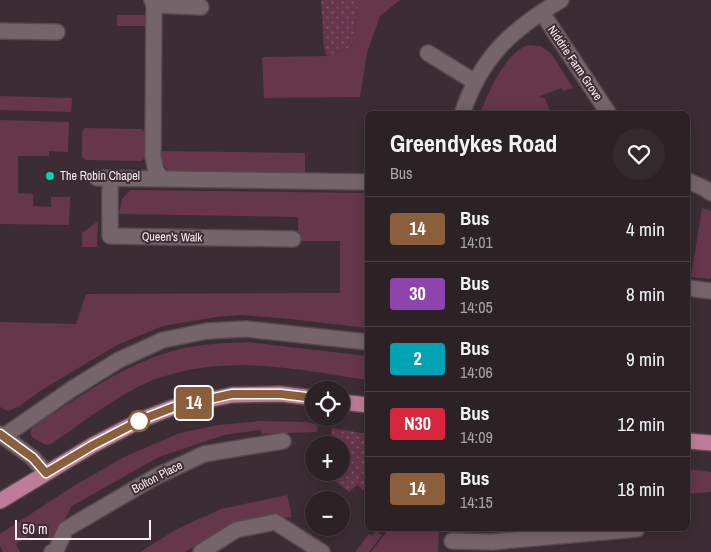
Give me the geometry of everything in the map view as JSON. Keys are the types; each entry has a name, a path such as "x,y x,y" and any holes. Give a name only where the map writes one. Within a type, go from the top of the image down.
{"main road":[{"path":"0,501 93,445 143,419 174,407 232,394 281,394 305,397"},
{"path":"350,403 365,405"},
{"path":"690,441 711,443"}],"street":[{"path":"463,111 475,82 487,62 507,39 561,0"},
{"path":"162,179 156,171 153,158 153,2 201,7"},
{"name":"Niddrie Farm Grove","path":"542,12 607,111"},
{"path":"0,31 57,32"},
{"path":"428,52 475,82"},
{"name":"Queen's Walk","path":"293,239 110,236 103,178 365,182"},
{"path":"690,182 711,193"},
{"path":"690,288 711,291"},
{"path":"46,473 33,458 2,435 119,360 163,340 207,331 246,329 365,342"},
{"name":"Bolton Place","path":"52,552 56,550 66,529 155,477 204,454 283,441"},
{"path":"201,552 236,530 274,522 322,552"},
{"path":"452,541 501,542 616,531"}],"shaded area":[{"path":"321,0 357,0 358,12 351,47 327,56 324,48"},
{"path":"357,0 400,0 380,16 367,53 360,97 264,98 262,57 327,56 351,47 358,12"},
{"path":"117,15 145,15 145,26 117,26"},
{"path":"528,45 540,46 551,53 573,88 563,91 561,88 540,96 545,98 550,111 481,111 498,75 512,56"},
{"path":"0,96 72,98 71,112 0,110"},
{"path":"0,120 69,122 68,152 49,151 49,156 18,156 18,193 33,194 33,206 51,207 51,197 70,197 69,225 0,224"},
{"path":"85,128 142,129 146,134 145,158 141,161 85,160 82,157 82,132"},
{"path":"162,151 305,153 305,175 169,172 162,162"},
{"path":"130,190 365,193 365,328 242,315 216,317 163,326 117,345 40,391 20,406 8,411 0,407 0,322 76,324 86,294 340,293 340,241 298,241 298,217 119,214 122,199"},
{"path":"702,208 711,211 711,278 709,279 691,277"},
{"path":"98,221 97,247 82,247 82,233"},
{"path":"248,342 365,356 365,380 268,366 218,366 193,369 155,379 137,387 99,410 51,444 44,444 32,437 30,433 32,427 122,372 160,355 188,347"},
{"path":"260,421 305,422 305,426 318,426 317,432 262,434 260,430 224,435 159,457 72,506 52,543 42,528 16,544 20,552 3,552 0,546 0,534 72,487 124,457 180,433 218,425"},
{"path":"332,428 365,434 365,491 357,485 348,491 335,481 350,481 350,436 332,436"},
{"path":"690,469 711,472 711,492 690,494"},
{"path":"287,495 292,517 230,525 185,552 140,552 177,529 221,509"},
{"path":"376,531 382,535 369,552 355,552 369,534 372,536"},
{"path":"387,531 439,531 438,552 371,552"}],"bus line":[{"name":"14","path":"0,434 33,458 46,473 93,445 143,419 174,407 232,394 281,394 305,397"}],"place":[{"name":"The Robin Chapel","path":"50,176"}]}
